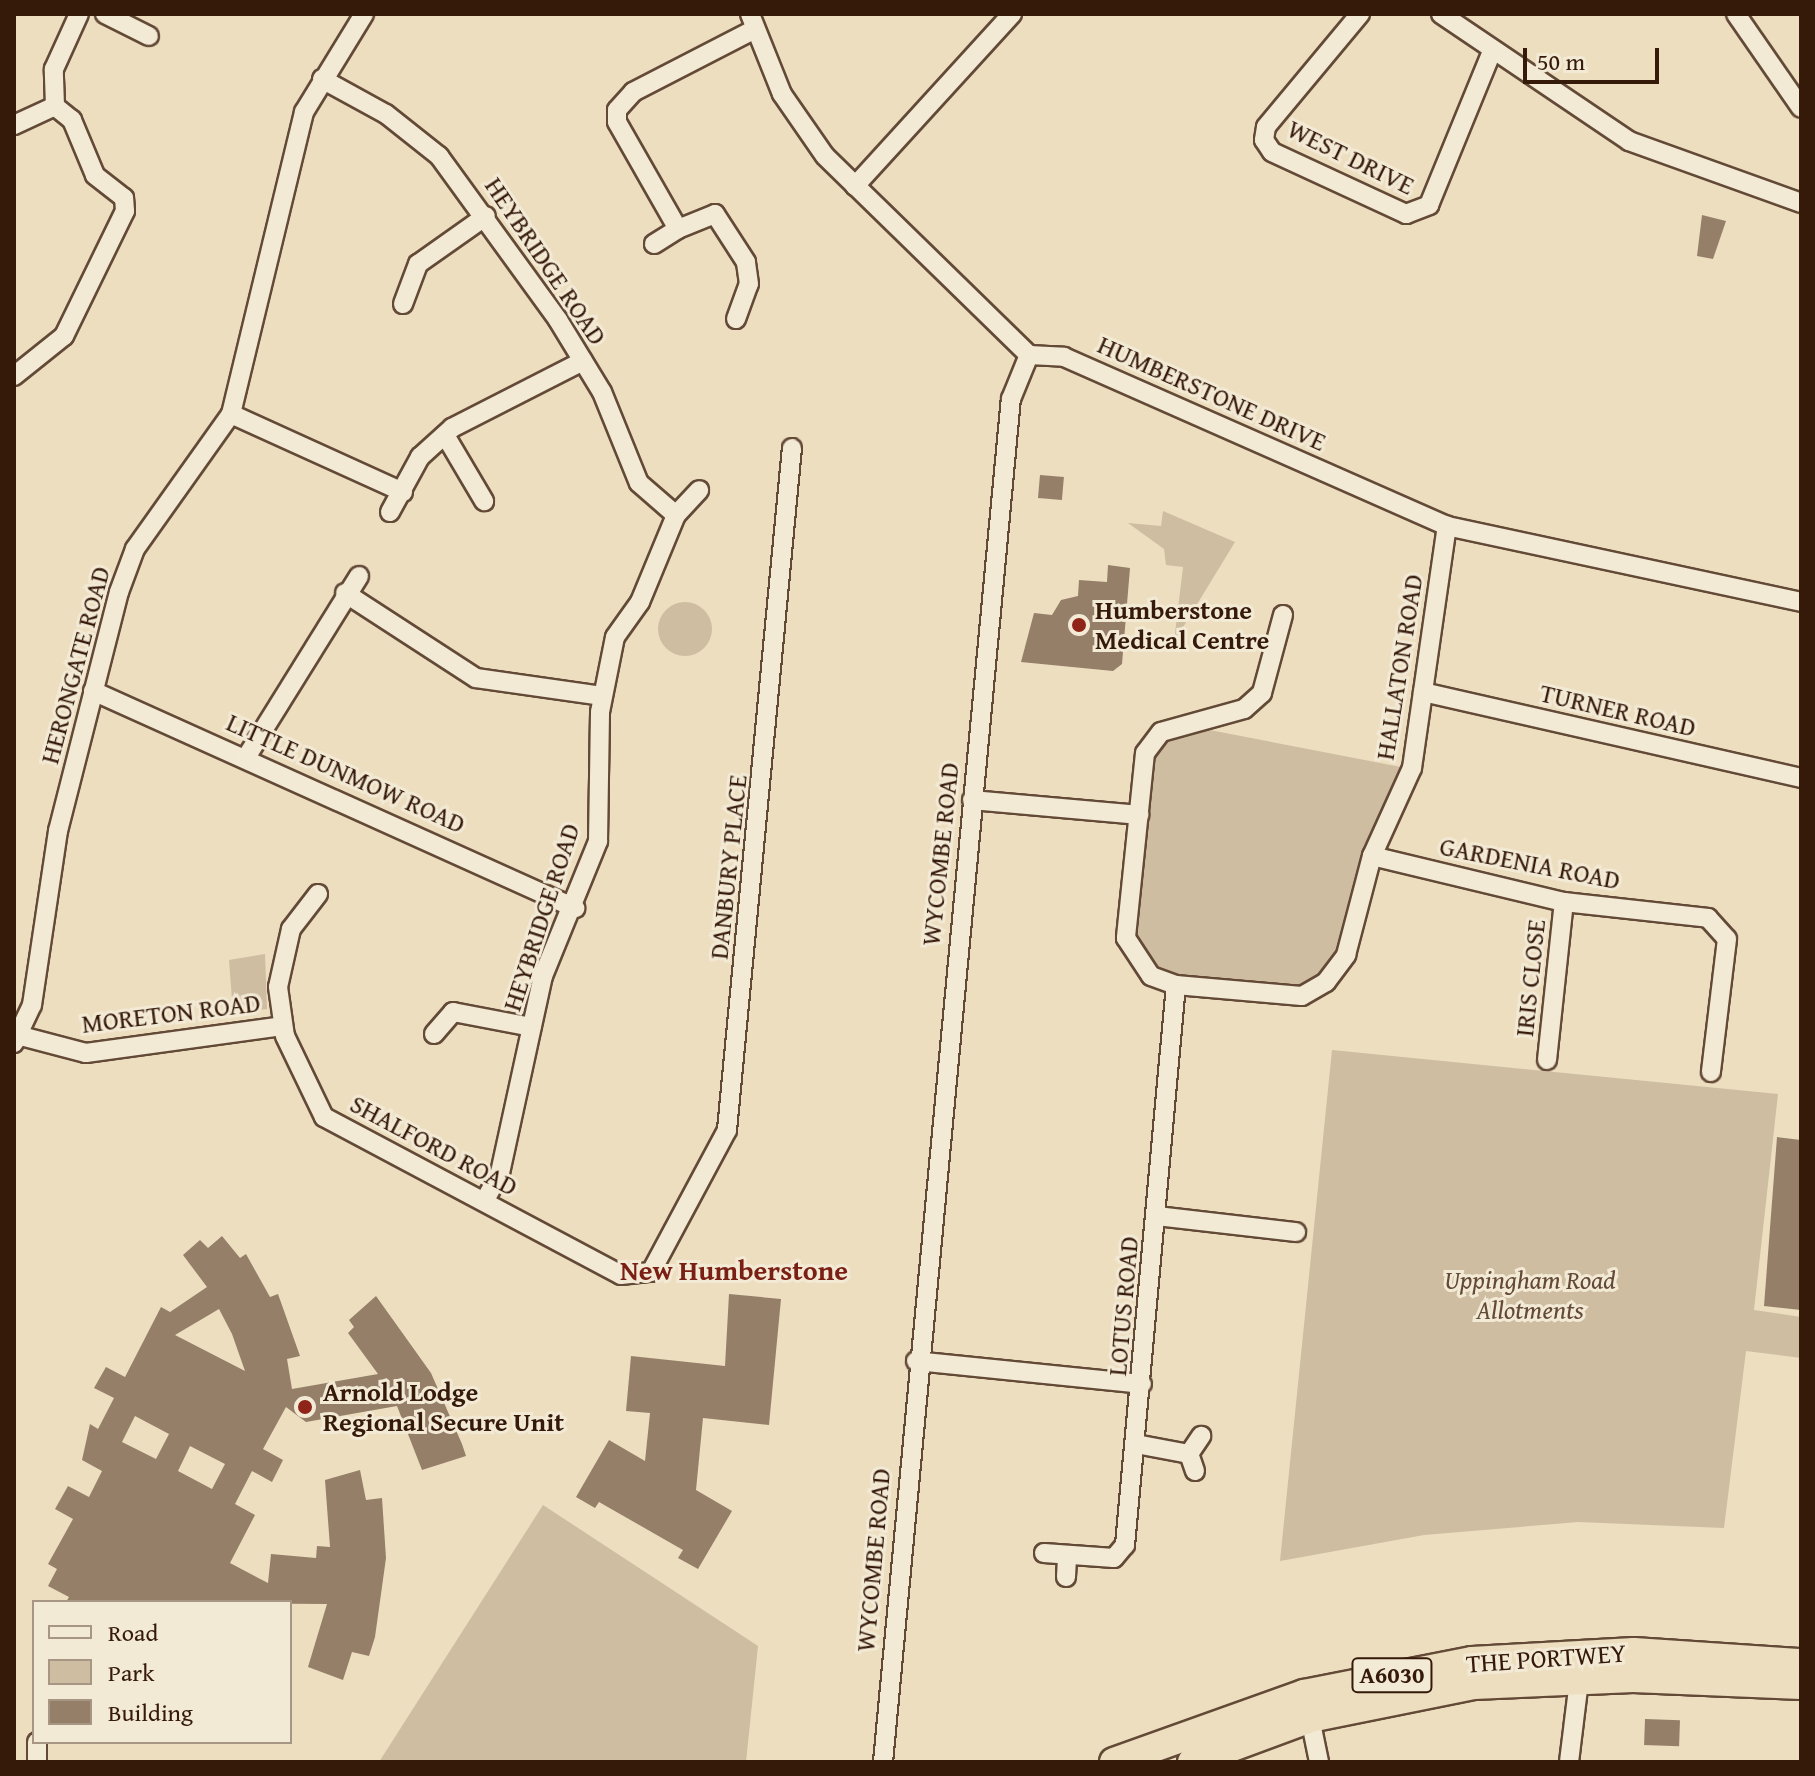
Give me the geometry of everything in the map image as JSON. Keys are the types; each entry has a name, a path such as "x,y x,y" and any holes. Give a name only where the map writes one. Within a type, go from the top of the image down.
{"highway":[{"name":"THE PORTWEY","path":"1128,1759 1304,1694 1472,1661 1801,1685"},
{"name":"THE PORTWEY","path":"1192,1762 1310,1718 1474,1685 1580,1668 1801,1663"}],"street":[{"path":"14,376 64,336 125,211 124,198 95,175 72,120 55,106 54,69 79,14"},
{"path":"105,14 149,36"},
{"name":"HERONGATE ROAD","path":"18,1039 45,943 58,831 93,691 135,549 231,414 250,355 278,196 322,79 364,14"},
{"name":"WEST DRIVE","path":"1360,14 1266,127 1264,140 1272,152 1418,214 1429,205 1491,54"},
{"path":"1441,14 1491,54 1629,141 1801,203"},
{"path":"1736,14 1801,108"},
{"path":"855,186 1005,17"},
{"path":"678,229 617,122 617,110 633,92 753,22 800,126 855,186 1029,355"},
{"name":"HEYBRIDGE ROAD","path":"322,79 386,114 439,156 486,216 583,361 639,483 676,515"},
{"path":"14,125 55,106"},
{"path":"654,244 708,214 721,218 746,262 749,284 736,319"},
{"path":"403,304 418,264 486,216"},
{"name":"HUMBERSTONE DRIVE","path":"1029,355 1064,357 1447,526 1801,602"},
{"name":"WYCOMBE ROAD","path":"883,1762 916,1361 1011,399 1029,355"},
{"path":"390,512 420,457 472,413 583,361"},
{"path":"231,414 403,492"},
{"path":"445,435 484,501"},
{"name":"DANBURY PLACE","path":"651,1272 727,1130 780,472 792,448"},
{"name":"HEYBRIDGE ROAD","path":"485,1200 500,1173 543,976 575,908 598,841 602,696 615,637 640,602 676,515 699,490"},
{"name":"HALLATON ROAD","path":"1283,615 1262,693 1244,709 1161,732 1145,753 1126,938 1151,976 1176,985 1302,996 1326,982 1346,955 1372,856 1412,768 1447,526"},
{"path":"247,756 345,593 359,576"},
{"path":"345,593 476,678 602,696"},
{"name":"LITTLE DUNMOW ROAD","path":"93,691 247,756 575,908"},
{"name":"TURNER ROAD","path":"1423,692 1801,778"},
{"path":"972,800 1139,815"},
{"name":"GARDENIA ROAD","path":"1372,856 1564,902 1708,918 1727,939 1711,1072"},
{"name":"SHALFORD ROAD","path":"318,894 291,929 279,960 282,1026 324,1117 621,1275 651,1272"},
{"name":"IRIS CLOSE","path":"1547,1060 1564,902"},
{"name":"LOTUS ROAD","path":"1044,1553 1114,1558 1125,1545 1176,985"},
{"path":"434,1034 453,1012 532,1027"},
{"name":"MORETON ROAD","path":"18,1039 86,1053 282,1026"},
{"path":"1157,1216 1296,1232"},
{"path":"1265,1248 1266,1228"},
{"path":"916,1361 1142,1384"},
{"path":"1136,1444 1192,1463 1201,1436"},
{"path":"1066,1577 1067,1555"},
{"path":"1569,1762 1580,1668"},
{"path":"1310,1718 1319,1762"}],"green space":[{"path":"1163,511 1235,542 1174,642 1183,567 1166,565 1164,549 1128,523 1161,526"},
{"path":"685,602 704,610 712,629 704,648 685,656 666,648 658,629 666,610"},
{"path":"1189,726 1406,768 1340,952 1322,980 1301,991 1178,980 1154,971 1132,937 1150,756 1164,737"},
{"path":"265,954 267,1009 233,1013 229,960"},
{"name":"Uppingham Road Allotments","path":"1332,1050 1778,1094 1754,1310 1801,1317 1801,1358 1746,1351 1724,1528 1578,1522 1424,1535 1280,1561"},
{"path":"543,1505 758,1646 746,1762 379,1762"}],"building":[{"path":"1702,215 1726,221 1713,259 1697,256"},
{"path":"1040,475 1064,477 1062,500 1038,498"},
{"name":"Humberstone Medical Centre","path":"1108,565 1130,568 1122,664 1113,671 1021,662 1034,613 1052,615 1061,600 1078,596 1079,580 1107,582"},
{"path":"1777,1137 1801,1140 1801,1310 1764,1306"},
{"path":"222,1236 240,1258 246,1254 270,1297 278,1294 300,1356 287,1359 292,1389 378,1374 348,1333 354,1327 349,1320 376,1296 431,1373 466,1456 422,1470 397,1406 306,1422 286,1407 263,1449 283,1460 272,1482 252,1471 235,1504 255,1515 230,1563 268,1583 271,1554 316,1558 317,1546 330,1547 325,1480 360,1470 366,1500 382,1498 386,1558 375,1637 369,1656 352,1652 343,1680 308,1667 327,1604 292,1604 292,1600 67,1600 69,1597 48,1586 57,1569 48,1564 73,1519 55,1509 68,1486 89,1497 102,1471 82,1460 90,1424 98,1429 114,1398 94,1388 106,1367 125,1377 161,1307 170,1312 207,1287 183,1255 200,1240 208,1248","holes":["219,1309 245,1371 175,1335","135,1416 169,1434 156,1459 122,1442","190,1446 225,1464 212,1489 178,1471"]},
{"path":"729,1294 781,1299 769,1425 703,1418 696,1490 732,1511 698,1569 678,1558 683,1550 599,1502 595,1508 576,1497 609,1440 645,1461 650,1413 626,1411 631,1356 725,1366"},
{"path":"1645,1719 1680,1720 1679,1746 1644,1745"}],"place":[{"name":"Humberstone Medical Centre","path":"1079,625"},
{"name":"Arnold Lodge Regional Secure Unit","path":"305,1407"}],"district":[{"name":"New Humberstone","path":"734,1270"}]}
